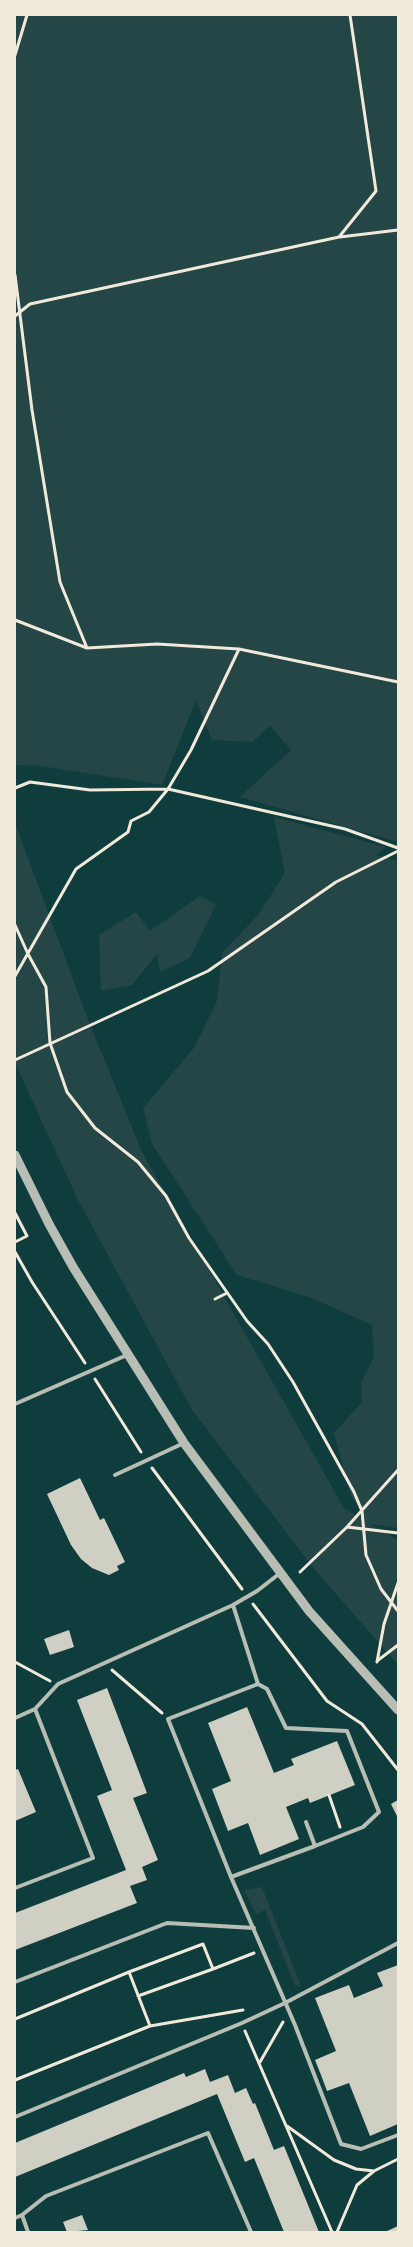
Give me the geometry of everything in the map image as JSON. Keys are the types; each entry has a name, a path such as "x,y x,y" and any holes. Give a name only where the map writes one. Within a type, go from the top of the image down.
{"street":[{"path":"15,1155 54,1233 127,1355 184,1443 279,1574 309,1612 398,1710"}],"lane":[{"path":"15,1404 127,1355"},
{"path":"115,1475 184,1443"},
{"path":"15,1718 35,1709 58,1684 233,1605 279,1574"},
{"path":"231,1877 363,1827 379,1812 347,1731 286,1728 267,1689 258,1684 233,1605"},
{"path":"258,1684 168,1719 231,1877 289,2012 341,2144 361,2149 398,2135"},
{"path":"15,1888 92,1858 35,1709"},
{"path":"306,1822 315,1846"},
{"path":"15,1982 166,1923 254,1928"},
{"path":"15,2117 242,2023 285,2003 398,1944"},
{"path":"15,2218 22,2215 46,2196 208,2133 252,2232"},
{"path":"22,2215 28,2232"}],"path":[{"path":"15,55 27,15"},
{"path":"339,237 376,191 350,15"},
{"path":"15,316 30,304 339,237 398,230"},
{"path":"15,276 32,410 60,582 87,648"},
{"path":"15,620 87,648 157,644 239,650 398,682"},
{"path":"15,976 76,869 128,832 131,821 149,812 168,789 192,750 239,650"},
{"path":"15,788 30,782 90,790 168,789 345,829 398,848"},
{"path":"15,1060 98,1020 208,971 336,882 398,852"},
{"path":"15,925 46,987 50,1044 67,1092 95,1128 138,1162 166,1196 188,1238 247,1321 268,1344 293,1382 362,1510 366,1555 381,1589 398,1611"},
{"path":"15,1213 27,1236 15,1242"},
{"path":"15,1252 32,1282 146,1460 326,1701 362,1724 398,1770"},
{"path":"215,1299 227,1293"},
{"path":"300,1572 347,1527 398,1470"},
{"path":"347,1527 398,1533"},
{"path":"398,1583 384,1624 377,1662 398,1645"},
{"path":"15,1662 58,1684"},
{"path":"104,1662 168,1719"},
{"path":"329,1795 343,1835"},
{"path":"15,2020 129,1972 203,1944 214,1969"},
{"path":"138,1996 263,1949"},
{"path":"129,1972 150,2026"},
{"path":"15,2080 150,2026 246,2010"},
{"path":"259,2063 289,2012"},
{"path":"242,2023 332,2232"},
{"path":"286,2125 334,2160 356,2169 374,2171"},
{"path":"337,2232 357,2185 374,2171 398,2159"}],"shaded area":[{"path":"15,15 398,15 398,842 240,797 291,750 270,726 252,742 212,740 196,700 162,785 41,766 15,765"},
{"path":"274,817 386,847 376,855 398,861 398,1528 371,1524 398,1540 398,1665 316,1571 192,1410 77,1198 15,1063 15,823 87,1017 142,1152 344,1508 366,1521 351,1496 334,1433 362,1402 361,1382 374,1357 372,1325 309,1297 237,1275 152,1144 143,1108 194,1048 217,1001 222,953 258,915 285,873"},
{"path":"200,896 216,904 190,958 160,972 157,954 132,985 101,991 99,935 136,912 150,931"},
{"path":"262,1887 301,1986 295,1986 265,1910 256,1914 244,1890"}],"building":[{"path":"80,1478 100,1520 104,1518 125,1562 117,1566 119,1570 109,1575 92,1568 81,1559 71,1545 47,1494"},
{"path":"69,1630 74,1647 50,1655 44,1639"},
{"path":"107,1688 147,1793 133,1798 158,1860 142,1867 147,1880 130,1886 137,1903 15,1950 15,1913 126,1870 97,1796 112,1790 77,1700"},
{"path":"247,1707 274,1773 294,1765 291,1759 337,1741 355,1785 310,1803 308,1798 286,1807 299,1839 260,1855 248,1823 228,1831 212,1789 231,1781 208,1723"},
{"path":"18,1769 36,1812 15,1821 15,1770"},
{"path":"398,1800 398,1818 391,1804"},
{"path":"398,1965 398,2124 370,2136 349,2083 327,2091 315,2060 336,2051 315,1998 349,1985 354,1998 383,1986 377,1973"},
{"path":"205,2069 210,2082 228,2075 235,2093 246,2088 253,2104 255,2103 274,2150 284,2146 319,2232 284,2232 254,2158 245,2162 217,2094 15,2177 15,2143 184,2073 186,2077"},
{"path":"82,2215 88,2230 67,2232 63,2222"},
{"path":"398,2226 398,2232 385,2232"}]}
